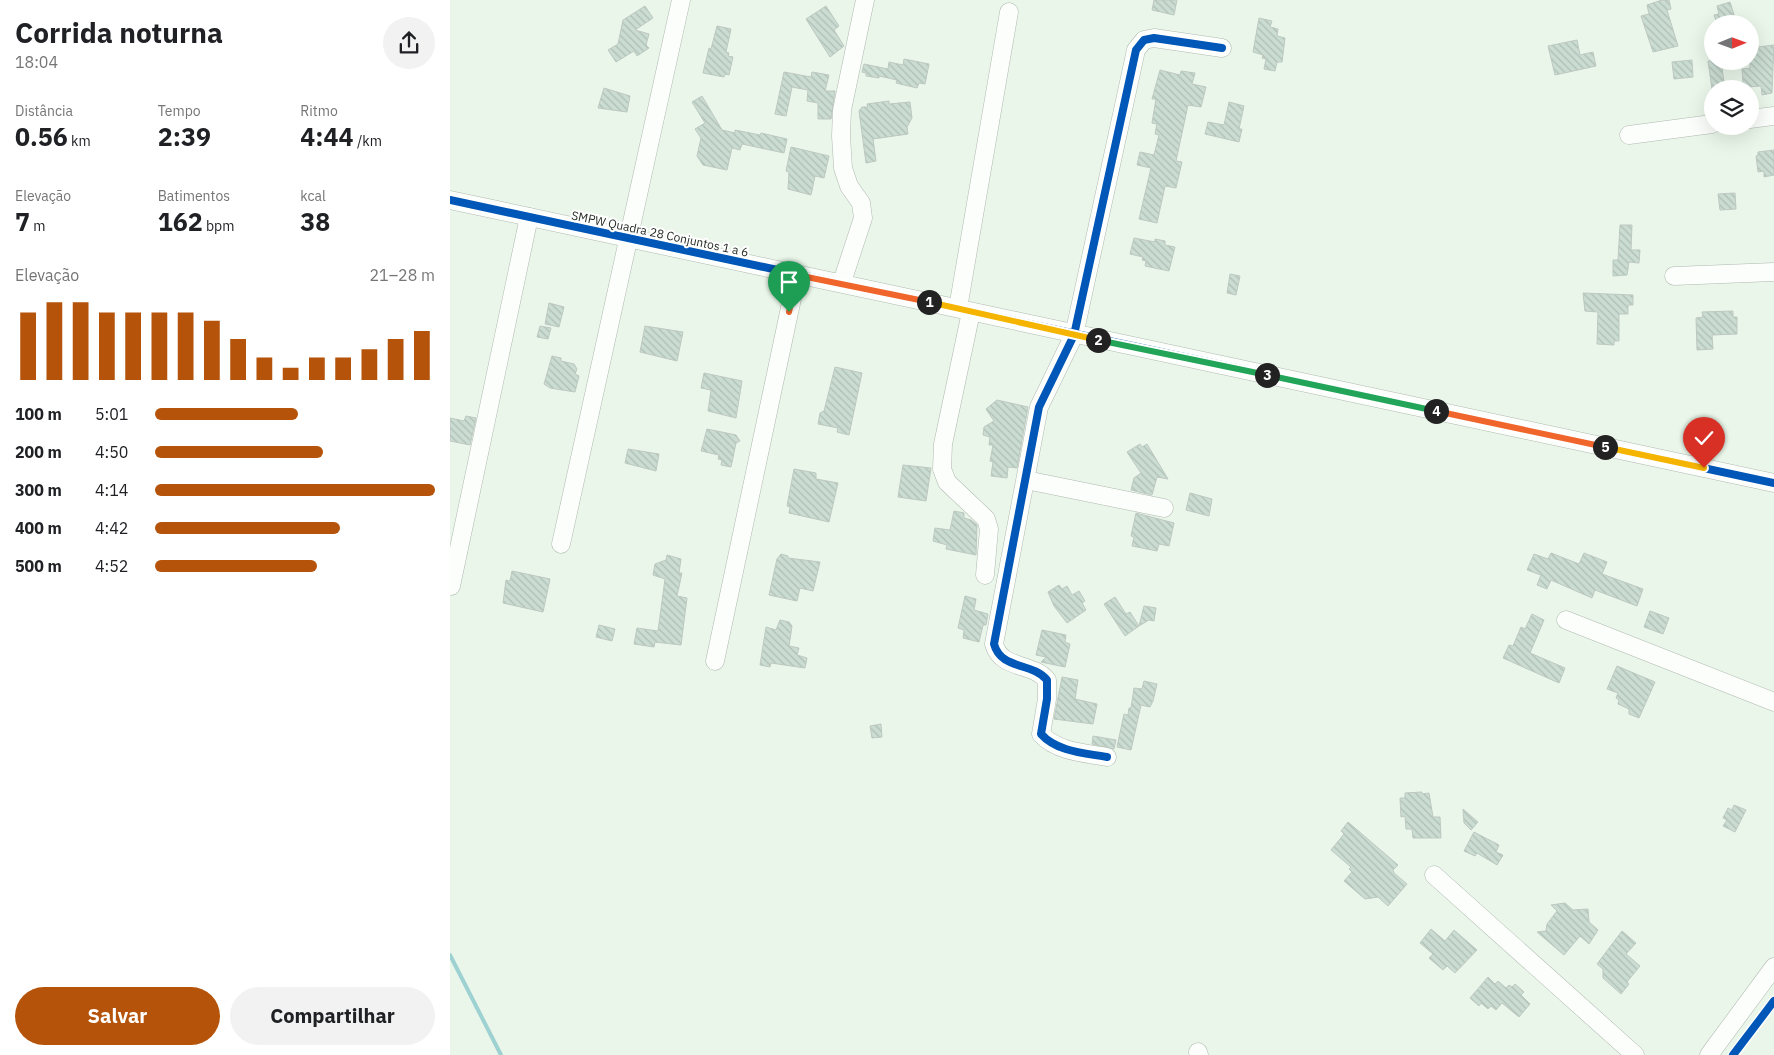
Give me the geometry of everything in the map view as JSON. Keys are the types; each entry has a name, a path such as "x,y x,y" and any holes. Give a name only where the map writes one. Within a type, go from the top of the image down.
{"street":[{"path":"561,544 681,0"},
{"path":"842,282 863,218 861,203 849,186 843,168 840,136 842,110 865,0"},
{"path":"985,575 989,530 986,519 948,482 942,462 943,444 1010,12"},
{"path":"1107,757 1062,748 1048,742 1041,734 1047,699 1047,680 1043,676 1005,660 997,654 994,644 1042,398 1074,335 1136,50 1144,40 1154,38 1222,48"},
{"path":"1759,118 1774,116"},
{"path":"1629,135 1704,125"},
{"name":"SMPW Quadra 28 Conjuntos 1 a 6","path":"450,200 797,275 842,282 1074,335 1774,483"},
{"path":"451,586 529,217"},
{"path":"1674,276 1774,272"},
{"path":"715,661 797,275"},
{"path":"1026,480 1164,508"},
{"path":"1566,620 1774,702"},
{"path":"1434,875 1634,1055"},
{"path":"1708,1055 1774,967"}],"building":[{"path":"1154,0 1177,0 1174,15 1152,10"},
{"path":"1662,0 1669,0 1671,9 1667,10 1678,46 1653,52 1641,16 1649,14 1647,5"},
{"path":"1730,2 1734,15 1714,15 1719,14 1717,6"},
{"path":"645,6 653,18 635,30 649,34 646,45 649,48 637,56 634,51 616,62 608,50 618,44 623,20"},
{"path":"826,6 839,26 834,30 844,46 830,57 806,19"},
{"path":"1259,18 1272,21 1270,27 1278,29 1277,36 1285,38 1282,62 1277,62 1275,71 1264,69 1266,59 1262,58 1263,55 1253,52"},
{"path":"717,26 731,29 726,52 729,53 728,56 733,57 729,75 725,74 724,77 703,73"},
{"path":"1577,40 1580,55 1593,52 1596,66 1555,75 1548,46"},
{"path":"1774,45 1772,93 1762,95 1759,80 1743,80 1742,70 1759,70 1759,47"},
{"path":"904,59 929,64 925,84 919,83 917,88 896,83 897,80 879,76 879,78 866,76 866,73 862,72 864,64 888,69 889,62 903,65"},
{"path":"1692,60 1693,77 1674,79 1672,62"},
{"path":"1160,70 1180,75 1181,71 1195,73 1192,84 1206,87 1201,107 1188,105 1176,161 1182,162 1176,188 1165,186 1157,223 1139,219 1151,168 1137,165 1140,152 1154,155 1159,135 1155,134 1157,124 1152,123 1156,99 1152,99"},
{"path":"1709,70 1722,70 1724,80 1711,80"},
{"path":"784,72 811,77 812,72 829,75 825,91 835,91 831,119 818,119 818,103 807,101 808,90 792,87 786,116 775,114"},
{"path":"604,88 630,96 627,112 598,108"},
{"path":"702,96 722,130 735,133 735,130 760,135 761,133 787,139 784,153 742,144 740,150 732,148 727,170 703,165 697,156 701,138 695,129 705,123 692,102"},
{"path":"889,101 889,104 910,102 912,118 907,127 908,134 873,139 876,161 866,163 859,111 862,107 868,107 867,104"},
{"path":"1229,102 1244,106 1239,129 1242,129 1239,142 1205,134 1208,122 1224,125"},
{"path":"791,147 829,156 824,178 815,176 811,195 788,189 789,172 786,171"},
{"path":"1774,150 1774,175 1764,177 1764,171 1758,172 1756,156 1758,152"},
{"path":"1735,193 1736,209 1720,210 1718,194"},
{"path":"1620,225 1632,225 1631,250 1640,250 1639,263 1629,262 1627,275 1613,276 1613,260 1618,260"},
{"path":"1134,238 1155,242 1155,239 1165,241 1165,245 1175,247 1169,271 1145,266 1146,261 1142,260 1143,257 1130,254"},
{"path":"1230,274 1240,276 1236,295 1227,293"},
{"path":"1583,293 1633,295 1633,305 1628,305 1628,314 1619,314 1619,341 1614,341 1614,345 1597,344 1598,312 1585,311"},
{"path":"549,303 564,307 559,327 545,324"},
{"path":"1733,311 1733,317 1737,317 1737,334 1712,335 1713,349 1697,350 1696,318 1703,317 1702,312"},
{"path":"540,326 551,328 548,339 537,337"},
{"path":"645,326 683,332 677,361 640,352"},
{"path":"552,356 561,358 561,361 574,364 577,369 575,374 579,376 575,392 550,388 544,384"},
{"path":"835,367 862,373 849,435 837,432 838,428 818,424 820,413 824,411"},
{"path":"704,373 742,381 736,418 708,411 711,390 701,388"},
{"path":"997,400 1028,407 1017,468 1008,467 1007,478 991,476 993,462 990,461 993,445 989,445 990,437 983,435 984,427 994,421 986,409"},
{"path":"466,416 476,418 470,445 450,441 450,418 464,421"},
{"path":"707,429 736,435 740,441 736,443 731,467 721,465 722,460 718,459 719,455 701,451"},
{"path":"1140,444 1142,447 1147,444 1168,479 1157,477 1152,495 1131,490 1134,478 1141,473 1127,452"},
{"path":"628,449 659,454 656,471 625,463"},
{"path":"903,465 931,468 926,501 898,497"},
{"path":"794,469 816,473 816,479 838,483 829,522 789,513 790,507 787,506"},
{"path":"1190,493 1212,499 1209,516 1186,510"},
{"path":"954,511 964,513 964,518 971,520 977,525 976,555 946,549 947,545 933,541 935,528 950,530"},
{"path":"1136,513 1174,523 1169,546 1159,544 1157,551 1132,546 1134,537 1131,536"},
{"path":"1551,553 1579,564 1584,553 1607,562 1602,574 1643,589 1637,606 1595,590 1592,598 1551,580 1547,589 1537,585 1541,575 1527,570 1534,554 1548,559"},
{"path":"781,554 788,556 788,558 820,562 813,591 800,588 797,601 769,595 777,559"},
{"path":"667,555 681,559 679,573 682,573 677,596 687,598 681,645 655,642 654,647 634,644 637,628 658,631 665,579 653,575 655,564 666,560"},
{"path":"512,571 550,579 543,612 503,603 506,580 510,581"},
{"path":"1059,585 1062,589 1067,586 1072,595 1079,591 1085,601 1082,603 1086,610 1067,623 1054,606 1048,592"},
{"path":"965,596 976,599 974,610 988,614 979,642 963,638 964,630 958,628"},
{"path":"1115,597 1126,614 1130,612 1139,626 1125,636 1104,604"},
{"path":"1144,606 1156,608 1154,621 1149,620 1139,626"},
{"path":"1650,611 1669,618 1663,634 1644,627"},
{"path":"1532,614 1544,620 1530,653 1565,668 1559,683 1503,658 1509,645 1513,646 1521,627 1525,629"},
{"path":"780,620 789,622 792,626 789,646 799,648 797,655 807,658 805,668 771,663 770,667 760,665 766,627 776,630"},
{"path":"599,625 615,629 612,641 596,637"},
{"path":"1042,630 1066,635 1065,642 1070,644 1065,667 1041,662 1046,657 1036,655"},
{"path":"1617,666 1655,682 1639,718 1629,714 1629,709 1618,704 1619,700 1616,698 1618,693 1607,689"},
{"path":"1062,677 1078,680 1075,699 1097,704 1093,724 1054,719"},
{"path":"1144,681 1157,684 1153,701 1150,707 1141,705 1131,750 1117,747 1124,714 1128,715 1129,708 1131,708 1134,688 1142,689"},
{"path":"881,724 882,737 872,738 870,726"},
{"path":"1093,736 1116,740 1114,749 1092,744"},
{"path":"1422,792 1422,794 1429,793 1433,817 1440,817 1441,838 1413,838 1412,829 1406,829 1405,816 1401,817 1400,798 1405,798 1405,793"},
{"path":"1734,805 1746,810 1735,832 1723,826 1727,820 1723,818 1728,808 1732,810"},
{"path":"1463,809 1478,822 1471,830 1464,823"},
{"path":"1348,822 1398,865 1393,870 1394,873 1407,884 1388,906 1378,897 1365,899 1344,881 1352,872 1349,869 1351,867 1331,850 1344,834 1341,831"},
{"path":"1474,832 1499,845 1496,852 1503,855 1497,865 1477,853 1475,856 1464,851"},
{"path":"1565,903 1573,910 1588,909 1589,922 1598,930 1589,944 1580,936 1564,955 1537,932 1546,931 1547,924 1557,911 1551,905"},
{"path":"1431,929 1445,941 1454,930 1477,950 1455,973 1447,966 1443,970 1429,958 1433,954 1420,943"},
{"path":"1622,931 1636,943 1626,954 1640,966 1627,982 1629,984 1621,994 1603,978 1603,969 1597,964"},
{"path":"1488,977 1495,984 1498,981 1506,988 1509,985 1512,987 1515,984 1524,992 1521,995 1530,1004 1519,1017 1502,1003 1496,1010 1491,1006 1488,1009 1481,1003 1479,1006 1470,998"}],"waterway":[{"path":"450,955 501,1055"}],"cycle path":[{"path":"1107,757 1063,748 1055,745 1041,734 1047,699 1047,680 1041,674 1003,658 994,644 1039,407 1074,335 1136,50 1144,40 1154,38 1222,48"},
{"path":"450,200 1774,483"},
{"path":"1733,1055 1774,1001"}],"route":[{"path":"789,312 797,275 842,282 1074,335 1704,468"}]}
